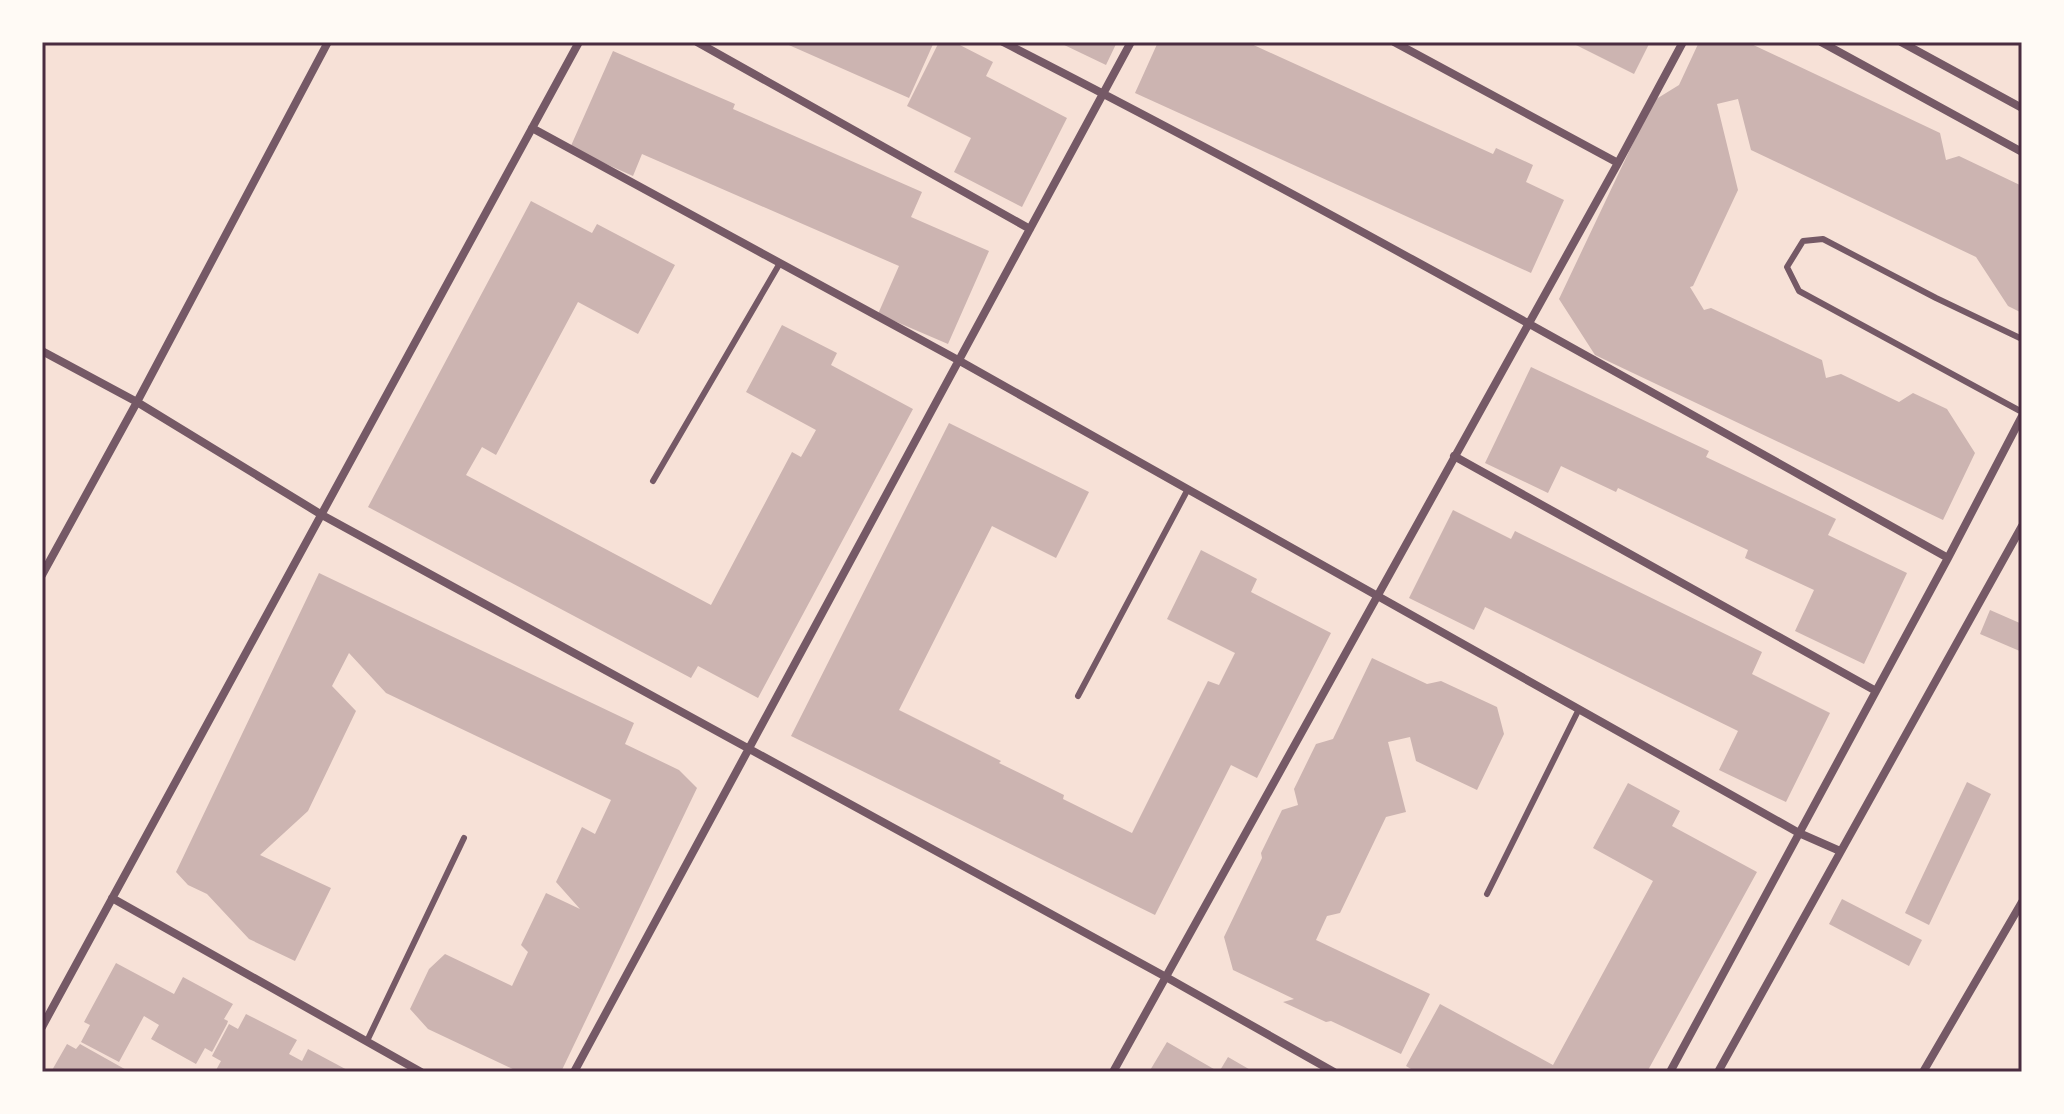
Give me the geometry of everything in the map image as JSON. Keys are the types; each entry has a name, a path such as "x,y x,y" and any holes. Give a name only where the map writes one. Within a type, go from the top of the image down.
{"street":[{"path":"42,575 328,42"},
{"path":"42,1027 579,42"},
{"path":"697,42 1030,229"},
{"path":"1003,42 1104,93 1529,323 1948,558"},
{"path":"574,1072 1131,42"},
{"path":"1394,42 1618,163"},
{"path":"1113,1072 1683,42"},
{"path":"1821,42 2022,152"},
{"path":"1901,42 2022,108"},
{"path":"532,128 958,360 1799,833 1840,851"},
{"path":"42,351 137,402 322,515 1334,1072"},
{"path":"1670,1072 1948,558 2022,414"},
{"path":"1454,456 1876,691"},
{"path":"1718,1072 2022,526"},
{"path":"112,898 421,1072"},
{"path":"1923,1072 2022,902"}],"lane":[{"path":"2022,339 1823,239 1803,241 1787,267 1799,291 2022,414"},
{"path":"653,481 780,263"},
{"path":"1078,696 1188,489"},
{"path":"1487,894 1579,709"},
{"path":"367,1041 464,838"}],"building":[{"path":"782,42 934,42 909,98"},
{"path":"939,42 954,42 993,62 986,76 1067,118 1022,207 954,172 971,138 907,106"},
{"path":"1058,42 1117,42 1106,65"},
{"path":"1158,42 1247,42 1493,154 1496,148 1533,165 1526,182 1564,200 1531,273 1135,93"},
{"path":"1570,42 1650,42 1634,74"},
{"path":"1699,42 1747,42 1940,133 1946,160 1959,156 2022,186 2022,313 2008,306 1976,257 1751,150 1738,99 1717,104 1738,190 1690,287 1704,310 1711,308 1822,360 1826,378 1841,374 1899,402 1913,393 1947,409 1975,453 1943,520 1595,355 1559,299 1653,101 1679,85"},
{"path":"613,51 735,104 733,109 922,192 911,217 989,251 948,344 878,314 899,266 642,154 633,176 570,148"},
{"path":"531,201 592,233 597,224 675,265 638,334 578,302 496,455 482,447 466,475 711,605 792,452 801,457 816,430 746,392 782,325 837,353 831,365 913,409 758,698 698,666 691,678 368,507"},
{"path":"1531,367 1709,451 1706,457 1836,519 1828,535 1907,573 1864,664 1795,631 1814,590 1745,558 1748,550 1618,488 1616,492 1561,466 1548,493 1485,463"},
{"path":"949,423 1089,492 1056,558 992,526 899,710 1001,761 999,763 1064,795 1063,799 1132,833 1208,681 1219,685 1235,653 1167,619 1201,550 1257,579 1251,592 1331,633 1257,778 1231,765 1155,915 791,736"},
{"path":"1453,510 1511,539 1515,531 1762,652 1752,674 1830,713 1786,802 1719,770 1738,731 1485,607 1474,630 1409,598"},
{"path":"319,573 634,723 625,744 679,770 697,788 561,1072 519,1072 428,1029 410,1009 429,969 445,954 512,986 528,952 521,945 546,893 580,909 556,882 582,827 595,834 611,800 386,693 349,653 332,686 356,711 308,811 260,855 331,888 295,961 249,939 207,894 188,885 176,872"},
{"path":"1990,610 2022,624 2022,652 1980,634"},
{"path":"1372,658 1427,684 1441,681 1497,707 1504,734 1477,790 1416,761 1410,737 1388,742 1406,812 1386,817 1340,913 1327,916 1316,940 1430,994 1401,1054 1283,1002 1294,999 1233,970 1224,937 1282,810 1298,805 1294,789 1316,744 1333,739"},
{"path":"1967,782 1991,794 1929,925 1905,913"},
{"path":"1628,783 1680,811 1672,826 1757,872 1647,1072 1416,1072 1406,1066 1440,1004 1553,1065 1653,881 1593,848"},
{"path":"1842,899 1922,940 1909,966 1829,924"},
{"path":"116,963 174,994 183,977 233,1004 224,1019 228,1021 227,1024 212,1052 205,1048 196,1064 151,1039 159,1025 144,1016 119,1062 81,1042 90,1025 84,1022"},
{"path":"246,1014 297,1040 289,1054 302,1061 308,1049 351,1072 215,1072 221,1061 212,1056 229,1024 238,1029"},
{"path":"1167,1042 1219,1072 1149,1072"},
{"path":"67,1044 76,1049 80,1044 130,1072 51,1072"},
{"path":"1228,1057 1254,1072 1219,1072"}]}
